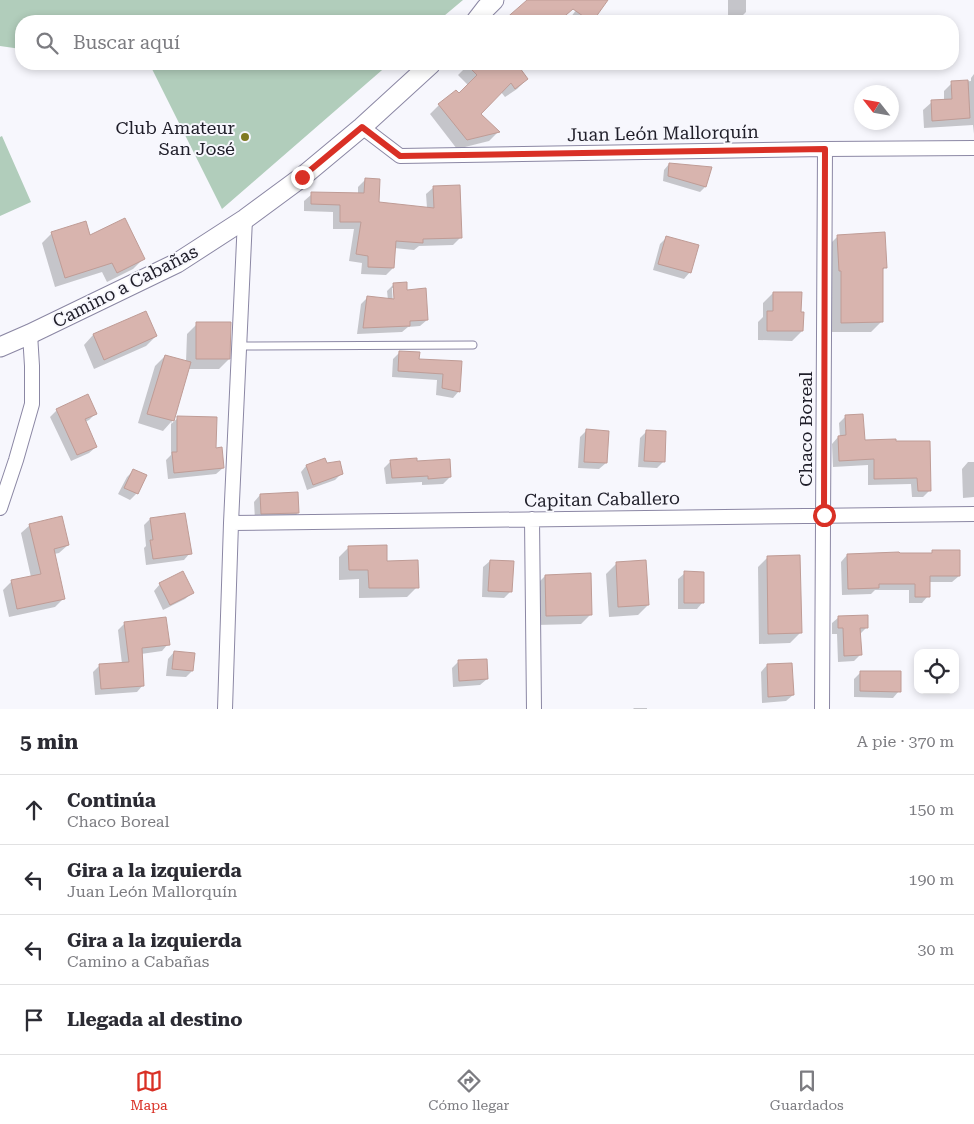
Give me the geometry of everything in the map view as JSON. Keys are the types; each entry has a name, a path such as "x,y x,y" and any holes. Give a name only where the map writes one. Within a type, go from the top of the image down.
{"street":[{"name":"Camino a Cabañas","path":"0,346 30,334 177,263 245,219 302,177 362,127 424,70"},
{"name":"Juan León Mallorquín","path":"362,127 400,156 974,148"},
{"name":"Chaco Boreal","path":"822,709 825,149"},
{"path":"225,709 231,523 245,219"},
{"path":"0,508 32,404 30,334"},
{"name":"Capitan Caballero","path":"231,523 974,514"},
{"path":"532,519 534,709"}],"lane":[{"path":"239,346 473,345"}],"green space":[{"path":"0,0 463,0 445,15 15,15 15,48 0,46"},
{"name":"Club Amateur San José","path":"152,70 382,70 222,209"},
{"path":"2,136 31,202 0,216 0,137"}],"building":[{"path":"527,0 608,0 597,15 582,15 573,9 566,15 510,15"},
{"path":"472,70 521,70 528,79 515,89 511,83 481,114 500,132 467,140 438,104 456,90 459,93 477,75"},
{"path":"968,80 970,118 932,121 931,100 952,99 951,81"},
{"path":"669,163 712,167 706,187 668,176"},
{"path":"365,178 380,179 379,202 434,208 433,186 460,185 462,238 423,239 423,243 396,241 394,268 368,267 368,256 356,254 361,222 340,222 340,205 311,204 311,192 364,193"},
{"path":"125,218 145,259 117,273 112,263 65,278 51,232 86,221 90,235"},
{"path":"885,232 887,268 883,268 883,322 841,323 841,271 839,271 837,235"},
{"path":"666,236 699,245 691,273 658,264"},
{"path":"407,282 407,290 426,288 428,320 410,321 410,326 363,328 367,296 394,299 393,283"},
{"path":"773,292 802,292 801,312 804,312 803,331 767,331 767,311 773,311"},
{"path":"146,311 157,336 104,360 93,334"},
{"path":"196,322 231,322 230,359 196,359"},
{"path":"399,351 420,352 419,359 462,361 460,392 442,388 443,374 398,371"},
{"path":"165,355 191,362 174,421 147,414"},
{"path":"88,394 97,414 85,419 97,447 77,455 56,409"},
{"path":"863,414 865,440 930,441 931,491 918,491 917,478 874,479 874,459 839,461 838,436 846,435 845,415"},
{"path":"177,416 217,417 216,448 222,447 224,468 174,473 172,452 177,452"},
{"path":"586,429 609,431 607,463 584,462"},
{"path":"646,430 666,431 665,462 644,461"},
{"path":"325,458 327,463 340,461 343,474 313,485 306,465"},
{"path":"417,458 417,461 450,459 451,477 428,479 428,476 392,478 390,460"},
{"path":"133,469 147,475 138,494 124,488"},
{"path":"298,492 299,513 261,514 260,494"},
{"path":"185,513 192,554 153,559 150,540 153,540 150,518"},
{"path":"62,516 69,545 54,549 65,599 17,609 11,580 41,574 29,524"},
{"path":"387,545 387,561 418,560 419,588 369,588 368,570 349,570 348,546"},
{"path":"932,550 960,550 960,576 930,576 930,597 915,597 915,584 879,584 879,588 848,589 847,554 932,553"},
{"path":"800,555 802,633 768,634 767,556"},
{"path":"490,560 514,561 512,592 488,591"},
{"path":"646,560 649,605 618,607 616,562"},
{"path":"183,571 194,593 170,605 159,583"},
{"path":"684,571 704,572 704,603 684,603"},
{"path":"591,573 592,615 546,616 545,575"},
{"path":"868,615 868,628 860,628 862,655 844,656 843,628 838,628 838,616"},
{"path":"166,617 170,645 142,648 144,686 101,689 99,664 129,662 124,622"},
{"path":"174,651 195,653 193,671 172,669"},
{"path":"487,659 488,679 459,681 458,660"},
{"path":"792,663 794,695 768,697 767,664"},
{"path":"860,671 901,671 901,692 860,691"}],"place":[{"name":"Club Amateur San José","path":"245,137"}],"route":[{"path":"302,177 362,127 400,156 825,149 824,515"}]}
